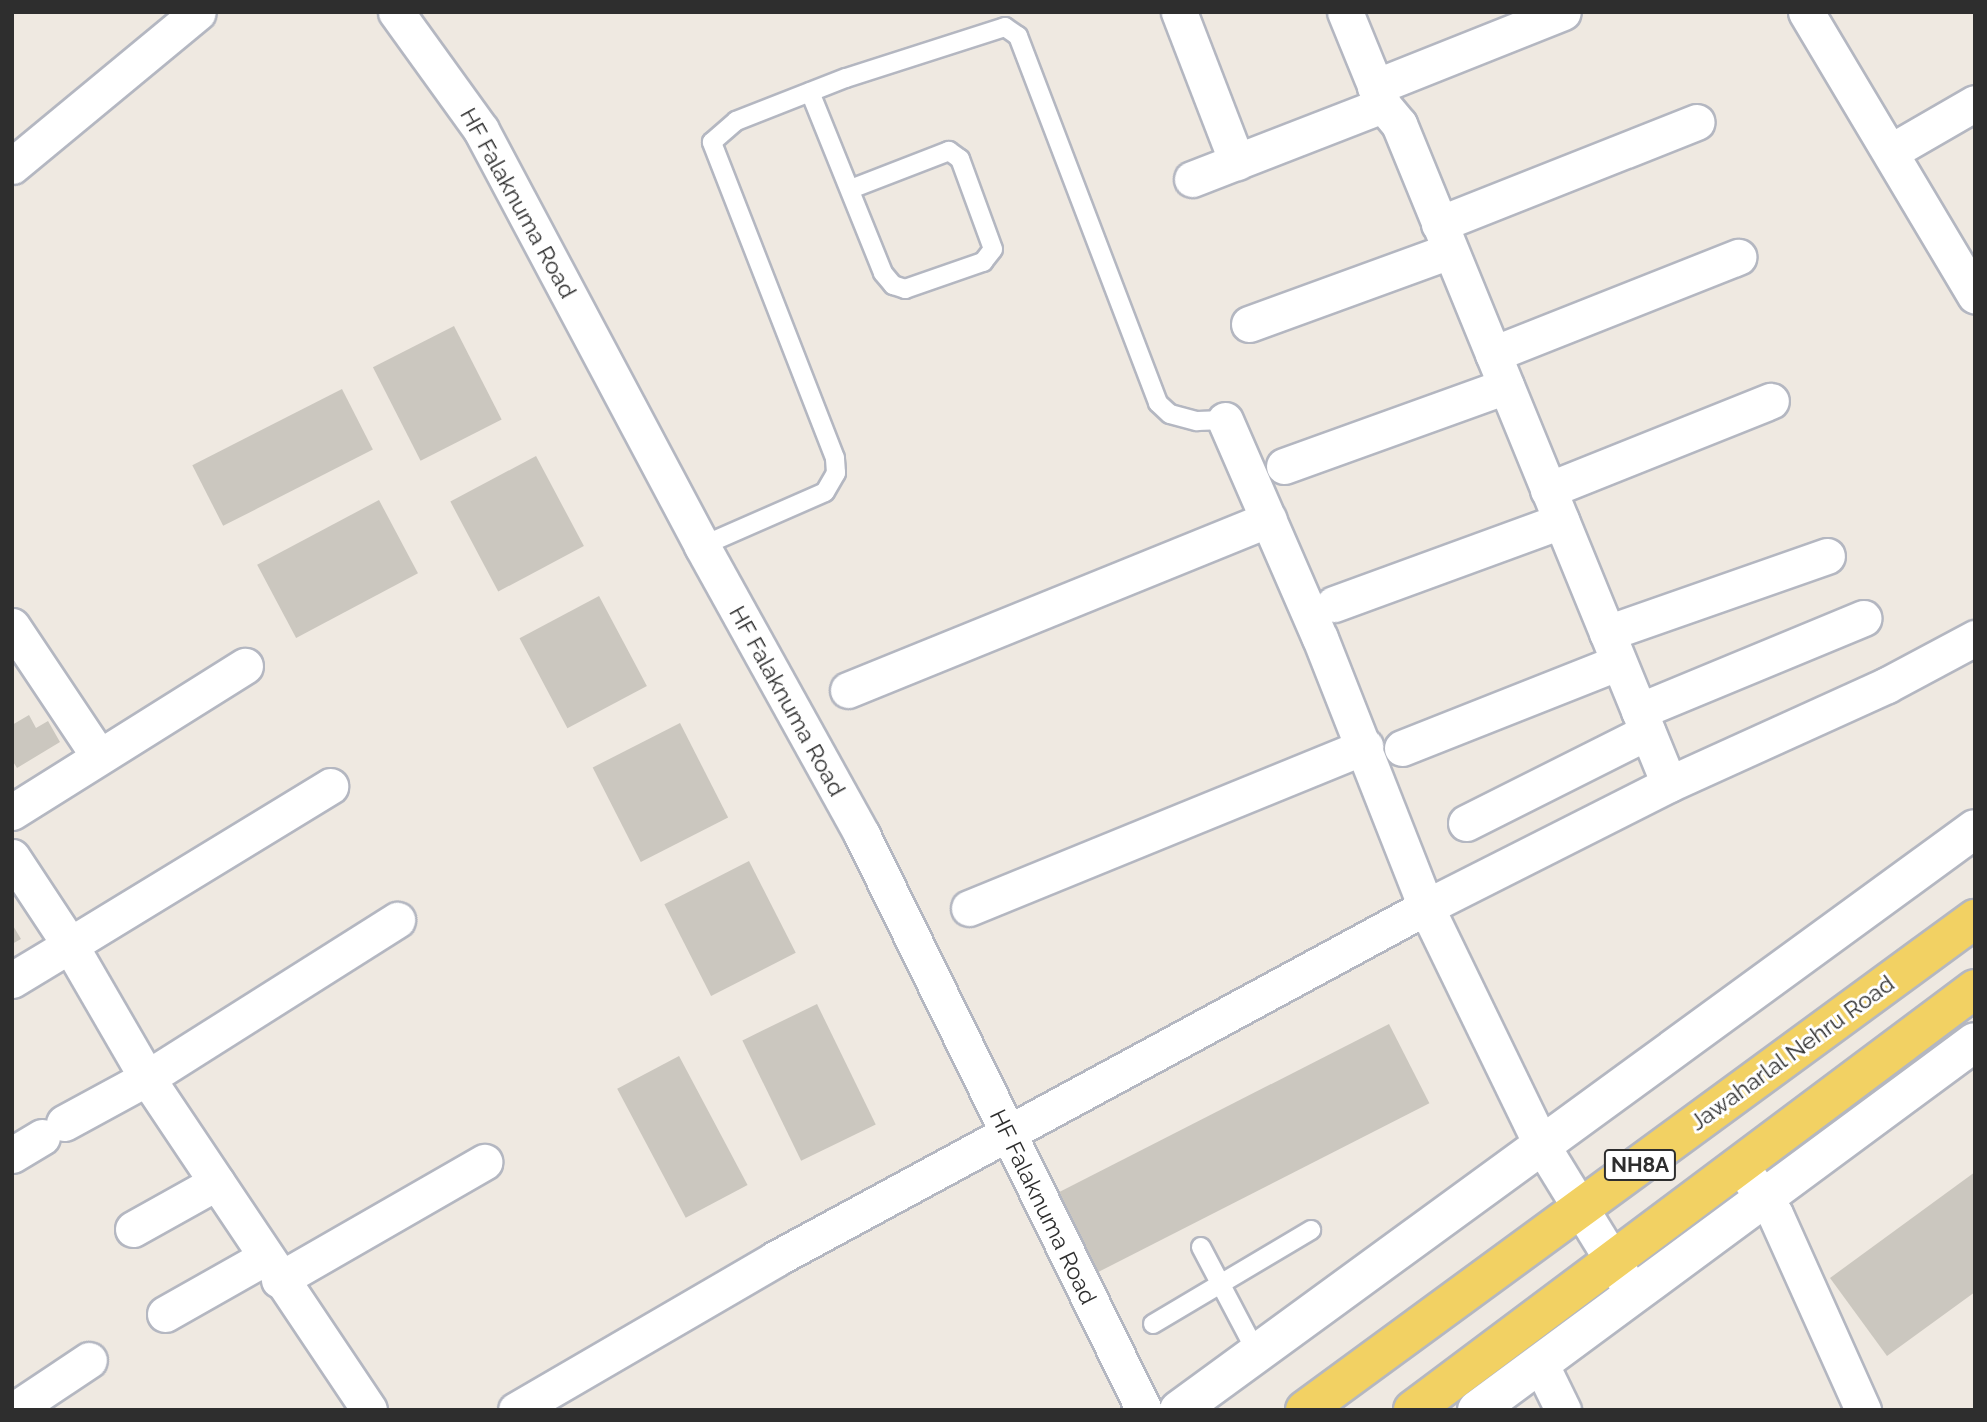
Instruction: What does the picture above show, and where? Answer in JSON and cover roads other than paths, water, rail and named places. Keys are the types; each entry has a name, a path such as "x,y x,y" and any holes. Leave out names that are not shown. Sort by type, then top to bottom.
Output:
{"main road":[{"name":"Jawaharlal Nehru Road","path":"1304,1410 1975,919"},
{"name":"NH8A","path":"1413,1410 1975,989"}],"street":[{"path":"12,166 198,12"},
{"name":"HF Falaknuma Road","path":"396,12 481,130 702,547 862,835 1007,1137 1143,1410"},
{"path":"1179,12 1237,162"},
{"path":"1345,12 1379,96 1399,124 1669,784"},
{"path":"1192,179 1237,162 1379,96 1504,23 1563,12"},
{"path":"1806,12 1892,151 1975,296"},
{"path":"1892,151 1975,103"},
{"path":"1249,324 1445,238 1696,121"},
{"path":"1493,354 1738,257"},
{"path":"1284,466 1506,386"},
{"path":"1334,604 1554,505 1771,401"},
{"path":"1225,420 1365,746 1426,907 1541,1144 1633,1293"},
{"path":"848,690 1269,519"},
{"path":"1402,748 1613,647 1827,556"},
{"path":"1466,823 1643,721 1863,618"},
{"path":"12,626 98,755"},
{"path":"516,1410 775,1259 1007,1137 1426,907 1669,784 1887,685 1975,638"},
{"path":"12,811 98,755 245,666"},
{"path":"968,908 1365,746"},
{"path":"12,980 330,786"},
{"path":"1179,1410 1975,829"},
{"path":"12,857 70,946 147,1078 272,1269 369,1410"},
{"path":"12,1154 147,1078 397,920"},
{"path":"1477,1410 1975,1042"},
{"path":"165,1314 272,1269 484,1162"},
{"path":"1740,1166 1775,1214 1863,1410"},
{"path":"132,1229 217,1182"},
{"path":"14,1410 89,1360"},
{"path":"1541,1365 1563,1410"}],"lane":[{"path":"702,547 825,492 836,474 835,458 712,142 736,121 979,33 1005,27 1018,36 1158,402 1170,414 1197,421 1225,420"},
{"path":"810,92 883,273 892,285 905,289 983,262 993,249 960,159 949,151 851,189"},
{"path":"1153,1324 1311,1230"},
{"path":"1200,1247 1257,1353"}]}
